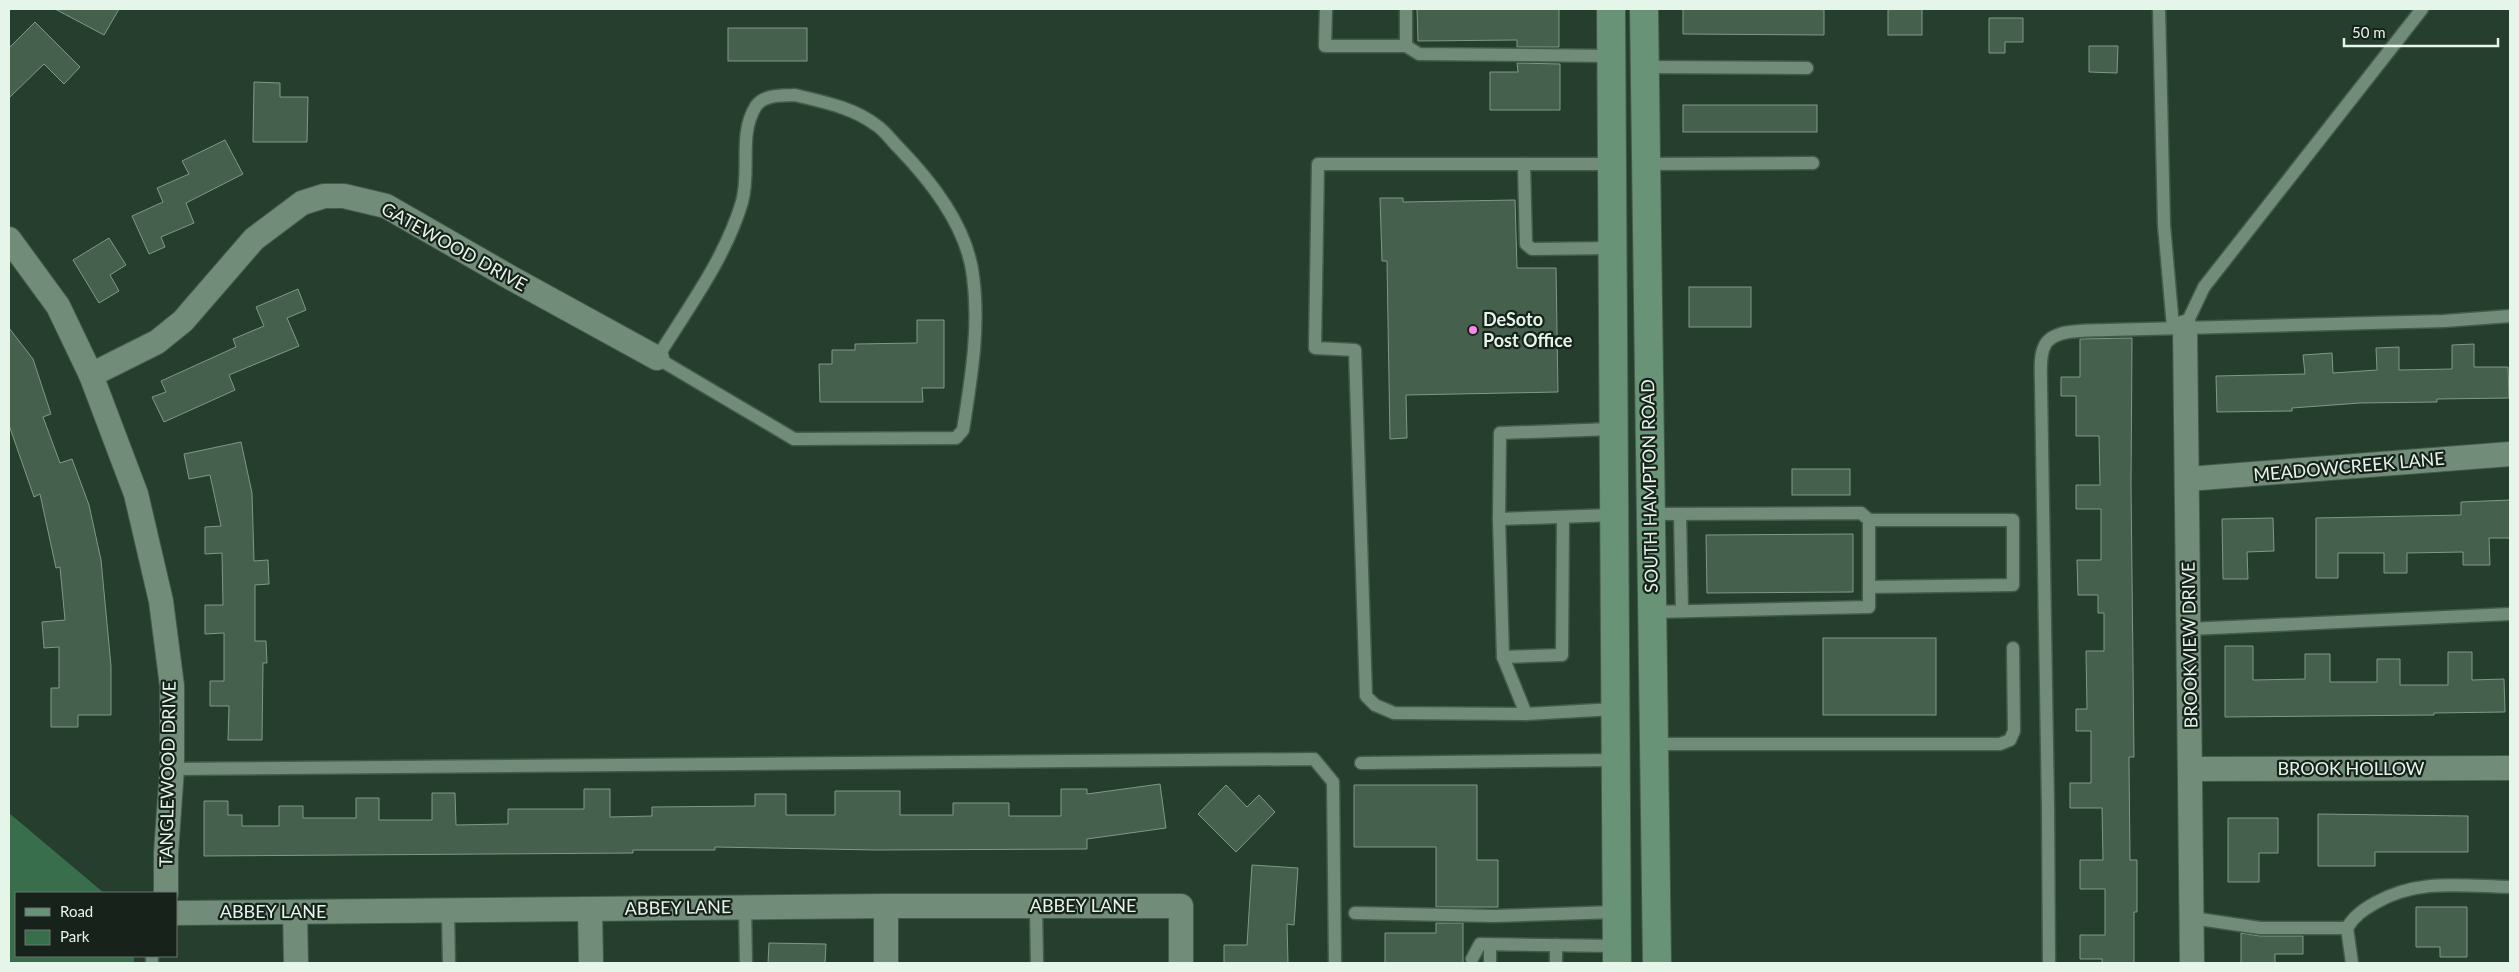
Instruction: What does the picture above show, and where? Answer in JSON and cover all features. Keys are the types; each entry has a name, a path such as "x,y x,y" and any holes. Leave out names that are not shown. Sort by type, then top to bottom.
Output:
{"main road":[{"name":"SOUTH HAMPTON ROAD","path":"1610,9 1617,954"},
{"name":"SOUTH HAMPTON ROAD","path":"1644,9 1657,963"},
{"path":"1611,164 1646,164"},
{"path":"1613,515 1650,514"},
{"path":"1615,709 1653,710"}],"street":[{"name":"GATEWOOD DRIVE","path":"91,375 157,342 183,321 254,239 302,203 324,196 344,196 386,206 513,280 657,358"},
{"name":"TANGLEWOOD DRIVE","path":"9,239 58,306 91,375 136,494 161,602 172,686 172,769 166,853 166,892"},
{"name":"BROOKVIEW DRIVE","path":"2179,328 2188,480 2192,963"},
{"name":"MEADOWCREEK LANE","path":"2188,480 2510,454"},
{"name":"BROOK HOLLOW","path":"2191,769 2510,768"},
{"name":"ABBEY LANE","path":"178,913 886,906 1180,906 1181,963"},
{"path":"886,906 886,963"},
{"path":"590,909 591,963"},
{"path":"295,912 296,963"}],"lane":[{"path":"1326,9 1325,46 1406,46 1419,54 1611,56"},
{"path":"1406,9 1406,46"},
{"path":"2159,9 2164,225 2179,328"},
{"path":"2179,328 2204,287 2422,9"},
{"path":"1645,67 1807,68"},
{"path":"795,95 843,107 877,125 921,171 938,194 954,222 968,254 973,273 976,303 974,365 963,430 956,438 794,439 657,358 720,256 742,201 746,128 757,105 768,97 795,95"},
{"path":"1646,164 1813,162"},
{"path":"1611,164 1318,164 1315,348 1355,350 1366,696 1375,705 1394,713 1526,714 1615,709"},
{"path":"1524,164 1526,244 1532,249 1611,248"},
{"path":"2048,963 2042,356 2045,345 2059,334 2179,328 2444,321 2510,316"},
{"path":"1526,714 1503,657 1499,519 1500,433 1612,429"},
{"path":"1650,514 1860,513 1870,520 2014,520 2013,585 1869,587"},
{"path":"1680,514 1682,611"},
{"path":"1499,519 1613,515"},
{"path":"1503,657 1562,655 1563,517"},
{"path":"1652,612 1869,607 1870,520"},
{"path":"2189,629 2510,614"},
{"path":"1654,744 2000,744 2010,740 2014,731 2013,648"},
{"path":"172,769 1314,759 1333,782 1334,963"},
{"path":"1361,763 1615,760"},
{"path":"2352,963 2347,928 2353,917 2393,893 2413,887 2510,887"},
{"path":"1036,906 1037,963"},
{"path":"746,908 746,963"},
{"path":"448,910 448,963"},
{"path":"1355,913 1494,916 1616,912"},
{"path":"2192,918 2260,928 2347,928"},
{"path":"1472,959 1480,944 1556,945 1617,954"},
{"path":"1490,945 1490,963"},
{"path":"1556,945 1556,963"}],"green space":[{"path":"9,813 103,892 15,892 15,957 134,957 134,963 9,963"}],"building":[{"path":"55,9 119,9 104,35"},
{"path":"1417,9 1559,9 1559,47 1517,47 1517,40 1418,41"},
{"path":"1683,9 1824,9 1824,35 1683,34"},
{"path":"1888,9 1922,9 1922,35 1888,35"},
{"path":"1989,18 2023,18 2023,42 2005,42 2005,53 1989,53"},
{"path":"35,22 80,67 64,84 44,64 9,98 9,48"},
{"path":"728,28 807,28 807,61 728,61"},
{"path":"2089,46 2118,46 2117,73 2089,72"},
{"path":"1517,63 1560,64 1560,110 1490,110 1490,72 1518,72"},
{"path":"254,82 280,83 280,97 308,97 307,142 253,142"},
{"path":"1683,105 1817,105 1817,132 1683,132"},
{"path":"225,140 243,174 186,203 194,223 161,237 165,247 149,254 132,216 163,202 157,188 189,174 182,161"},
{"name":"DeSoto Post Office","path":"1380,198 1403,198 1403,202 1515,200 1517,268 1556,268 1558,392 1406,395 1407,438 1390,439 1387,261 1382,261"},
{"path":"109,238 126,265 110,275 119,291 99,303 73,260"},
{"path":"1689,287 1751,287 1751,327 1689,327"},
{"path":"298,289 306,310 287,318 299,346 229,375 235,390 164,422 152,397 166,392 161,381 236,347 233,339 264,326 256,307"},
{"path":"917,320 944,320 944,388 922,388 923,402 820,402 819,364 832,364 832,350 855,350 855,344 917,343"},
{"path":"9,328 33,359 51,414 43,417 60,463 72,459 89,505 101,560 111,666 111,715 78,715 78,727 51,727 51,688 59,688 59,647 44,648 42,622 65,620 60,567 56,568 40,494 34,497 9,425"},
{"path":"2132,338 2131,485 2134,757 2129,757 2130,860 2137,860 2137,912 2134,912 2134,963 2102,963 2102,959 2080,959 2080,935 2105,935 2105,889 2080,889 2080,860 2103,860 2102,808 2070,808 2070,783 2091,783 2091,731 2076,731 2076,709 2087,709 2086,651 2104,651 2104,613 2098,613 2098,595 2078,595 2077,560 2101,560 2101,509 2076,509 2076,485 2100,485 2099,436 2076,436 2076,396 2061,396 2061,377 2080,377 2080,339"},
{"path":"2474,344 2474,367 2508,367 2509,398 2437,399 2437,402 2360,403 2292,408 2292,411 2217,412 2216,376 2305,374 2303,355 2332,353 2333,373 2377,370 2376,348 2399,347 2399,370 2452,369 2452,345"},
{"path":"241,442 252,493 254,561 268,560 269,584 255,585 255,641 266,641 267,663 263,663 262,740 228,740 229,706 210,706 210,681 224,681 224,633 205,634 205,605 223,605 222,553 205,554 205,527 221,526 210,475 189,479 184,454"},
{"path":"1792,469 1850,469 1850,495 1792,495"},
{"path":"2510,500 2510,538 2489,538 2490,565 2463,565 2463,552 2407,553 2407,573 2384,573 2384,553 2338,553 2338,578 2316,578 2316,518 2461,515 2461,502"},
{"path":"2273,518 2274,551 2247,552 2248,579 2223,579 2222,519"},
{"path":"1853,534 1853,592 1707,593 1706,535"},
{"path":"1823,638 1936,638 1936,715 1823,715"},
{"path":"2225,646 2253,646 2253,680 2305,679 2305,654 2330,654 2330,682 2377,682 2377,659 2400,659 2400,685 2448,685 2448,652 2472,652 2472,680 2504,679 2505,712 2434,713 2434,715 2225,717"},
{"path":"1160,784 1166,828 1087,839 1087,849 876,850 715,847 715,850 633,850 633,853 204,856 204,801 228,801 228,815 242,815 242,826 279,826 279,806 303,806 303,818 356,818 356,798 379,798 379,820 432,820 432,793 455,793 456,825 508,824 508,809 584,809 584,789 610,789 610,817 652,816 652,807 755,806 755,794 786,794 786,815 835,815 835,791 900,791 900,815 953,815 953,803 1009,803 1009,816 1061,816 1061,789 1087,789 1087,794"},
{"path":"1226,785 1247,807 1259,795 1275,812 1236,852 1198,814"},
{"path":"1354,785 1477,785 1477,860 1498,860 1498,907 1436,907 1436,847 1354,847"},
{"path":"2318,814 2468,816 2468,852 2375,852 2375,866 2318,866"},
{"path":"2228,818 2278,818 2278,853 2259,853 2259,882 2228,882"},
{"path":"1252,865 1298,868 1294,925 1287,924 1288,963 1224,963 1224,945 1247,945"},
{"path":"2416,907 2467,907 2467,957 2440,957 2440,947 2416,947"},
{"path":"1436,923 1463,923 1463,963 1385,963 1385,933 1436,933"},
{"path":"2241,933 2260,936 2303,936 2303,954 2275,954 2275,963 2241,963"},
{"path":"769,943 826,944 825,963 768,963"}],"place":[{"name":"DeSoto Post Office","path":"1473,330"}]}
